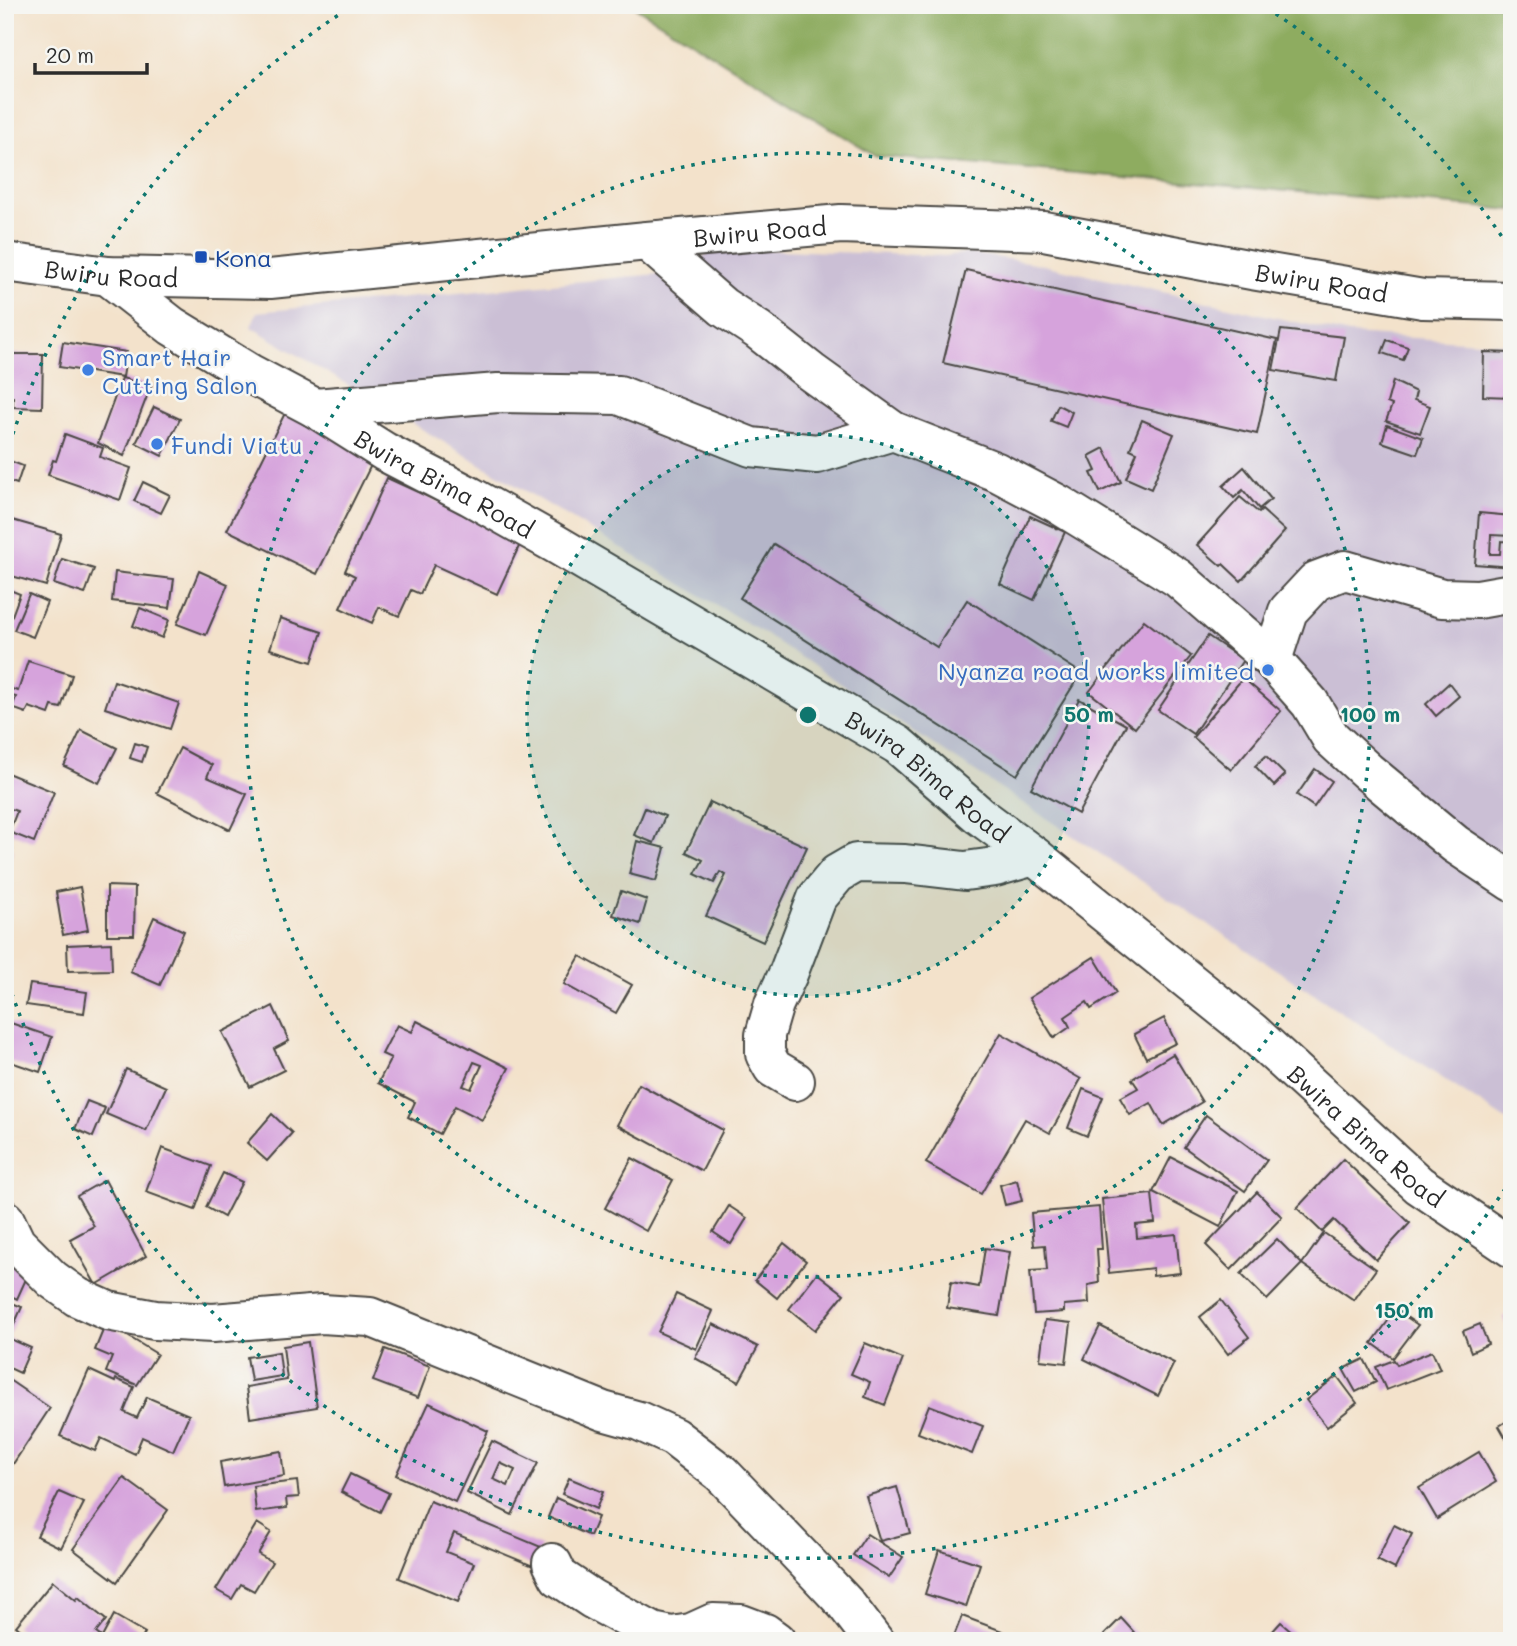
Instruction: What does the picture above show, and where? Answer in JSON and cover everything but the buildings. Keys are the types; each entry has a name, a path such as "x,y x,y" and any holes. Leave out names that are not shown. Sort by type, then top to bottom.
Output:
{"street":[{"name":"Bwiru Road","path":"5,262 108,276 270,279 841,224 1044,231 1423,299 1512,301"},
{"path":"647,241 723,307 893,431 997,472 1058,504 1178,578 1272,660 1310,703 1331,738 1367,771 1455,844 1512,882"},
{"name":"Bwira Bima Road","path":"108,276 172,326 249,373 315,408 385,452 554,543 898,745 981,817 1034,856 1251,1031 1419,1185 1512,1248"},
{"path":"315,408 498,393 619,395 751,447 817,454 893,431"},
{"path":"1272,660 1288,611 1316,582 1345,569 1442,598 1478,599 1512,593"},
{"path":"795,1081 773,1068 765,1054 765,1035 817,898 837,874 856,863 905,864 965,871 995,867 1034,856"},
{"path":"5,1220 16,1243 52,1279 77,1297 108,1311 155,1320 213,1323 322,1314 370,1317 674,1437 721,1473 739,1491 845,1603 874,1641"},
{"path":"552,1563 559,1577 592,1599 653,1632 672,1636 691,1633 713,1623 741,1624 765,1633 776,1641"}],"shaded area":[{"path":"720,248 944,256 968,253 1034,263 1349,334 1512,344 1512,1124 760,631 251,327 257,312 668,273"}],"green space":[{"path":"632,5 1512,5 1512,210 875,156"}],"place":[{"name":"Kona","path":"201,257"},
{"name":"Smart Hair Cutting Salon","path":"88,370"},
{"name":"Fundi Viatu","path":"157,444"},
{"name":"Nyanza road works limited","path":"1268,670"}]}
